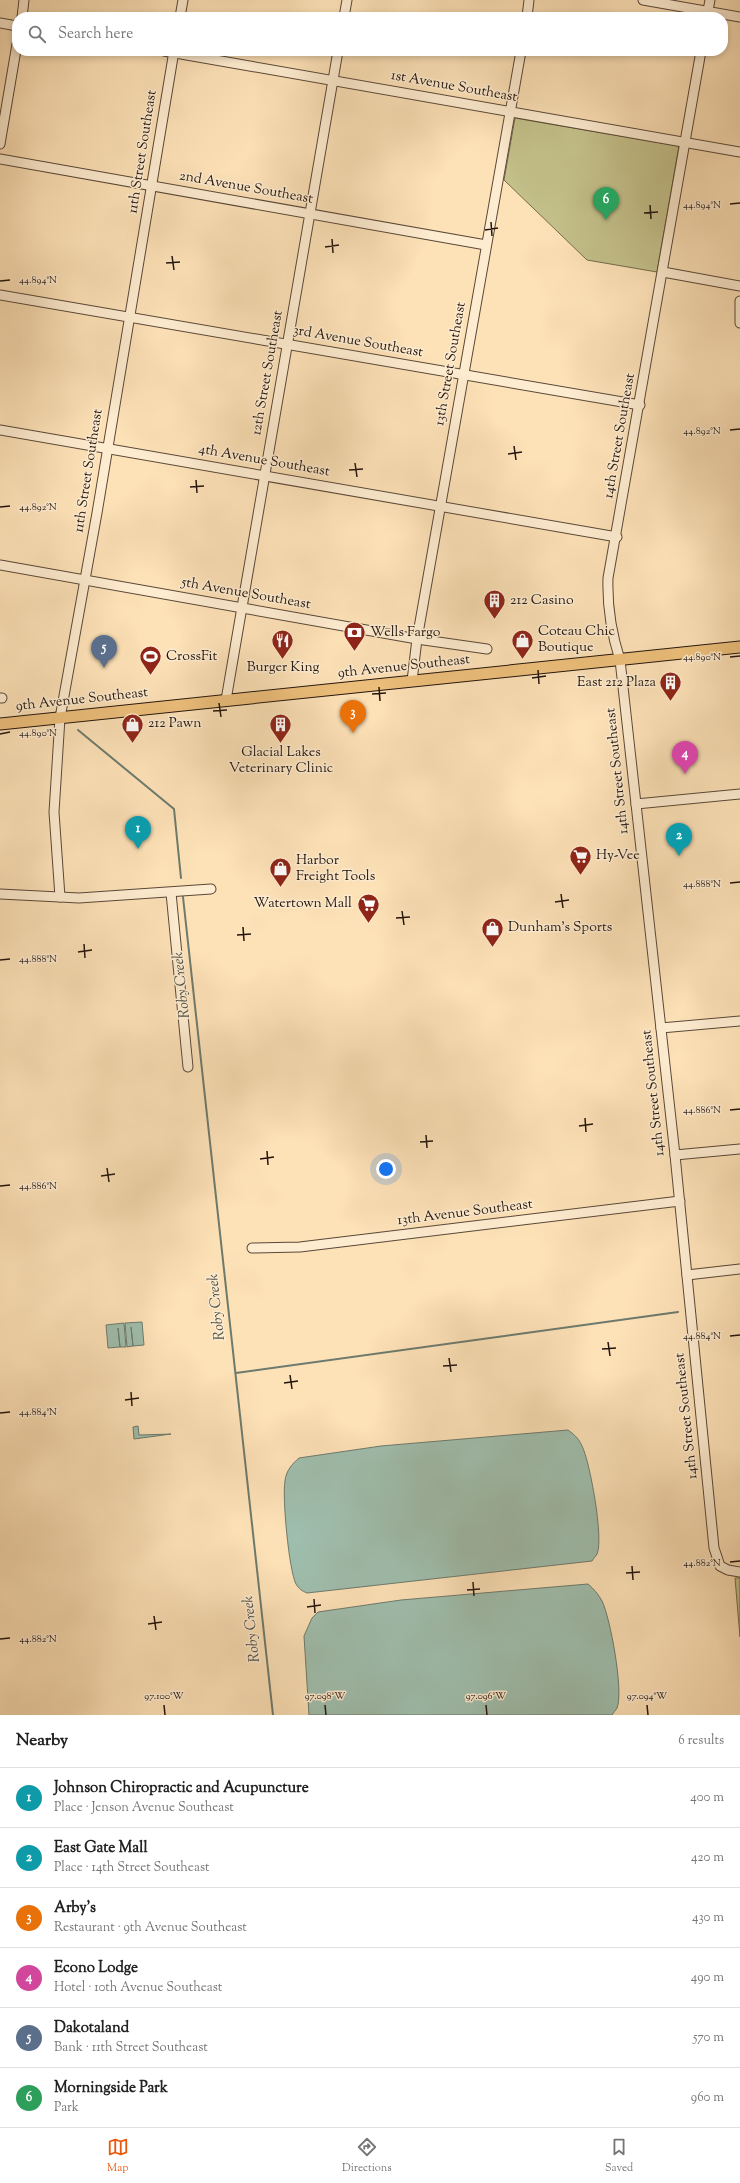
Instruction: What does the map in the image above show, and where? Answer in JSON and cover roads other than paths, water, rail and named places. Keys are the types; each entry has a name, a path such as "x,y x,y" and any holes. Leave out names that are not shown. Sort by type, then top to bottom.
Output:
{"main road":[{"name":"9th Avenue Southeast","path":"0,724 740,647"}],"street":[{"path":"23,12 24,0"},
{"path":"181,12 182,0"},
{"path":"345,12 347,0"},
{"path":"527,12 529,0"},
{"path":"643,0 699,12"},
{"path":"708,12 710,0"},
{"path":"728,16 740,17"},
{"path":"0,23 12,25"},
{"path":"0,144 15,56"},
{"name":"11th Street Southeast","path":"60,898 54,812 60,718 86,579 173,56"},
{"name":"1st Avenue Southeast","path":"196,56 740,152"},
{"name":"12th Street Southeast","path":"226,700 337,56"},
{"name":"13th Street Southeast","path":"412,681 417,639 440,506 520,56"},
{"name":"14th Street Southeast","path":"700,56 617,537 608,578 608,605 612,636 620,660 680,1202 714,1548 720,1566 728,1570 740,1572"},
{"name":"2nd Avenue Southeast","path":"0,159 486,245"},
{"path":"663,272 740,286"},
{"name":"3rd Avenue Southeast","path":"0,295 640,405"},
{"path":"740,301 740,323"},
{"name":"4th Avenue Southeast","path":"0,430 617,537"},
{"name":"5th Avenue Southeast","path":"0,565 86,579 417,639 487,649"},
{"path":"636,804 740,794"},
{"path":"0,894 60,898 171,893 211,889"},
{"path":"171,893 188,1067"},
{"path":"661,1028 740,1021"},
{"path":"675,1155 740,1149"},
{"name":"13th Avenue Southeast","path":"252,1248 300,1247 680,1202"},
{"path":"687,1275 740,1269"}],"waterway":[{"name":"Roby Creek","path":"78,730 174,809 181,878"},
{"name":"Roby Creek","path":"183,897 273,1715"},
{"path":"236,1373 678,1312"}],"place":[{"name":"Morningside Park","path":"606,220"},
{"name":"212 Casino","path":"494,620"},
{"name":"Wells Fargo","path":"355,652"},
{"name":"Burger King","path":"283,660"},
{"name":"Coteau Chic Boutique","path":"523,660"},
{"name":"Dakotaland","path":"104,668"},
{"name":"CrossFit","path":"151,676"},
{"name":"East 212 Plaza","path":"671,702"},
{"name":"Arby's","path":"353,733"},
{"name":"212 Pawn","path":"132,744"},
{"name":"Glacial Lakes Veterinary Clinic","path":"281,744"},
{"name":"Econo Lodge","path":"685,774"},
{"name":"Johnson Chiropractic and Acupuncture","path":"138,849"},
{"name":"East Gate Mall","path":"679,856"},
{"name":"Hy-Vee","path":"581,876"},
{"name":"Harbor Freight Tools","path":"281,888"},
{"name":"Watertown Mall","path":"368,924"},
{"name":"Dunham's Sports","path":"492,948"}]}
